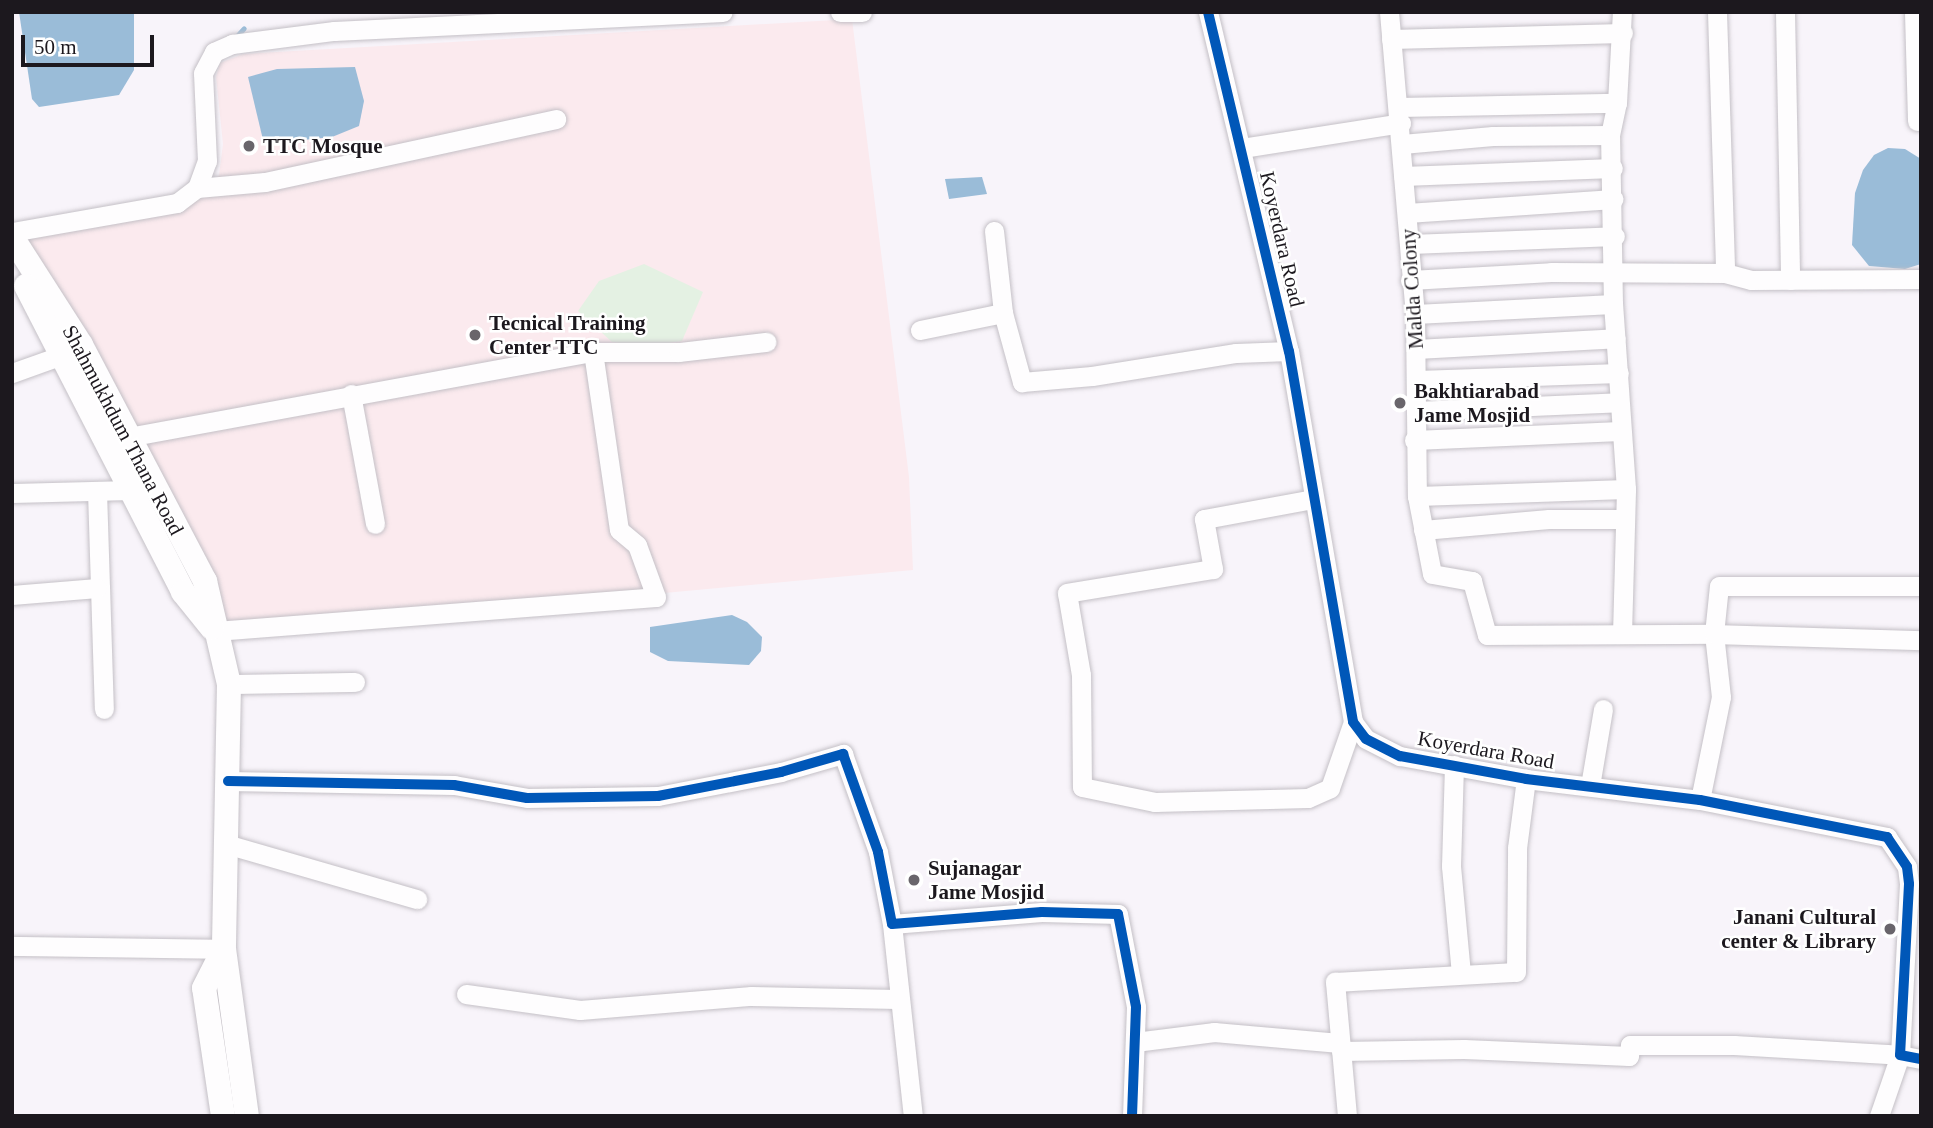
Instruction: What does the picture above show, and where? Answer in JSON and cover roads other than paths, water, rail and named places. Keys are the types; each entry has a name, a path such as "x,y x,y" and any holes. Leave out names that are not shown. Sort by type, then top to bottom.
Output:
{"main road":[{"name":"Shahmukhdum Thana Road","path":"12,234 81,345 205,581 229,684 224,949 247,1116"},
{"name":"Shahmukhdum Thana Road","path":"12,262 65,354 183,592 215,631"},
{"name":"Shahmukhdum Thana Road","path":"223,1116 204,988 224,949"}],"street":[{"path":"197,188 207,161 203,73 214,52 232,44 334,31 723,12"},
{"path":"840,12 862,12"},
{"name":"Koyerdara Road","path":"1208,12 1242,149 1260,245 1289,351 1353,722 1366,739 1400,756 1525,779 1700,800 1887,837 1915,884 1913,971 1899,1055 1879,1116"},
{"name":"Malda Colony","path":"1388,12 1400,115 1410,244 1410,280 1415,314 1418,380 1414,440 1417,496 1432,575 1472,581 1487,635 1622,634"},
{"path":"1622,12 1623,33 1617,103 1610,135 1615,236 1613,304 1626,489 1622,634 1921,640"},
{"path":"1717,12 1726,273"},
{"path":"1785,12 1790,280"},
{"path":"1914,12 1917,121"},
{"path":"1391,39 1623,33"},
{"path":"1242,149 1400,115 1617,103"},
{"path":"12,234 177,203 197,188 265,182 556,119"},
{"path":"1402,144 1493,136 1610,135"},
{"path":"1403,176 1613,168"},
{"path":"1406,213 1614,199"},
{"path":"994,231 1003,313 1022,382 1092,376 1236,353 1289,351"},
{"path":"1410,244 1615,236"},
{"path":"1410,280 1614,272 1726,273 1751,280 1921,279"},
{"path":"1415,314 1613,304"},
{"path":"920,330 1003,313"},
{"path":"1416,349 1616,338"},
{"path":"128,437 351,394 593,352 679,352 766,342"},
{"path":"215,631 656,597 636,545 619,530 593,352"},
{"path":"12,373 65,354"},
{"path":"1418,380 1619,373"},
{"path":"351,394 375,524"},
{"path":"1416,411 1619,402"},
{"path":"1414,440 1620,431"},
{"path":"1417,496 1626,489"},
{"path":"12,493 131,490"},
{"path":"97,491 97,588 104,709"},
{"path":"1313,499 1204,519 1213,569 1067,593 1082,675 1082,787 1155,802 1308,798 1330,788 1353,722"},
{"path":"1423,530 1549,519 1625,519"},
{"path":"1700,800 1721,697 1714,634 1719,586 1921,586"},
{"path":"12,595 97,588"},
{"path":"229,684 355,682"},
{"path":"1590,786 1602,709"},
{"path":"228,781 454,785 527,798 659,796 781,772 843,754 878,852 892,924 897,999 912,1116"},
{"path":"1454,765 1451,866 1461,974"},
{"path":"1347,1116 1335,982 1516,972 1517,848 1525,779"},
{"path":"226,844 417,899"},
{"path":"892,924 1042,912 1118,914 1136,1007 1132,1116"},
{"path":"12,946 224,949"},
{"path":"466,994 580,1010 751,996 897,999"},
{"path":"1135,1042 1214,1032 1340,1047 1629,1056 1630,1045 1734,1045 1899,1055 1921,1059"}],"water":[{"path":"19,12 134,12 134,70 119,95 39,107 32,99"},
{"path":"355,67 364,101 359,126 332,137 264,144 248,77 277,69"},
{"path":"1888,148 1905,149 1921,159 1921,264 1905,269 1869,266 1852,245 1855,193 1863,170 1874,155"},
{"path":"982,177 987,194 949,199 945,179"},
{"path":"732,615 747,622 762,637 761,651 749,665 668,661 650,652 650,627"}],"waterway":[{"path":"235,38 244,28"}],"place":[{"name":"TTC Mosque","path":"249,146"},
{"name":"Tecnical Training Center TTC","path":"475,335"},
{"name":"Bakhtiarabad Jame Mosjid","path":"1400,403"},
{"name":"Sujanagar Jame Mosjid","path":"914,880"},
{"name":"Janani Cultural center & Library","path":"1890,929"}]}
